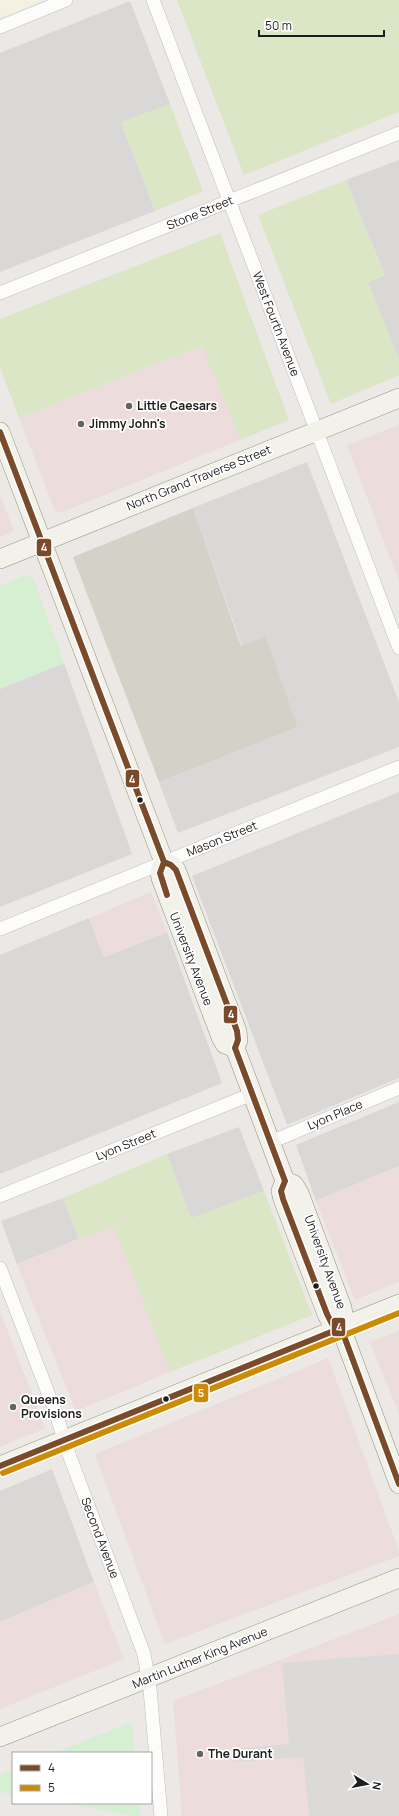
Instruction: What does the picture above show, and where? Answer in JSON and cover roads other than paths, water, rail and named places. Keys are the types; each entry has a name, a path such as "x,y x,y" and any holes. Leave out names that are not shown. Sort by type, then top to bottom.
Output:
{"street":[{"path":"0,26 66,0"},
{"name":"West Fourth Avenue","path":"153,0 399,648"},
{"name":"Stone Street","path":"0,293 399,133"},
{"name":"North Grand Traverse Street","path":"0,559 399,398"},
{"name":"University Avenue","path":"0,432 164,862 160,871 161,878 221,1037 225,1044 235,1048 285,1181 281,1191 286,1206 329,1318 332,1324 341,1328 399,1484"},
{"name":"Mason Street","path":"0,929 399,767"},
{"name":"Lyon Place","path":"270,1142 399,1088"},
{"name":"Lyon Street","path":"0,1196 252,1094"},
{"name":"Second Avenue","path":"0,1268 141,1646 149,1678 161,1816"},
{"path":"0,1466 65,1441 399,1304"},
{"name":"Martin Luther King Avenue","path":"0,1737 399,1578"}],"place":[{"name":"Little Caesars","path":"129,406"},
{"name":"Jimmy John's","path":"81,424"},
{"name":"Queens Provisions","path":"13,1407"},
{"name":"The Durant","path":"200,1754"}]}
